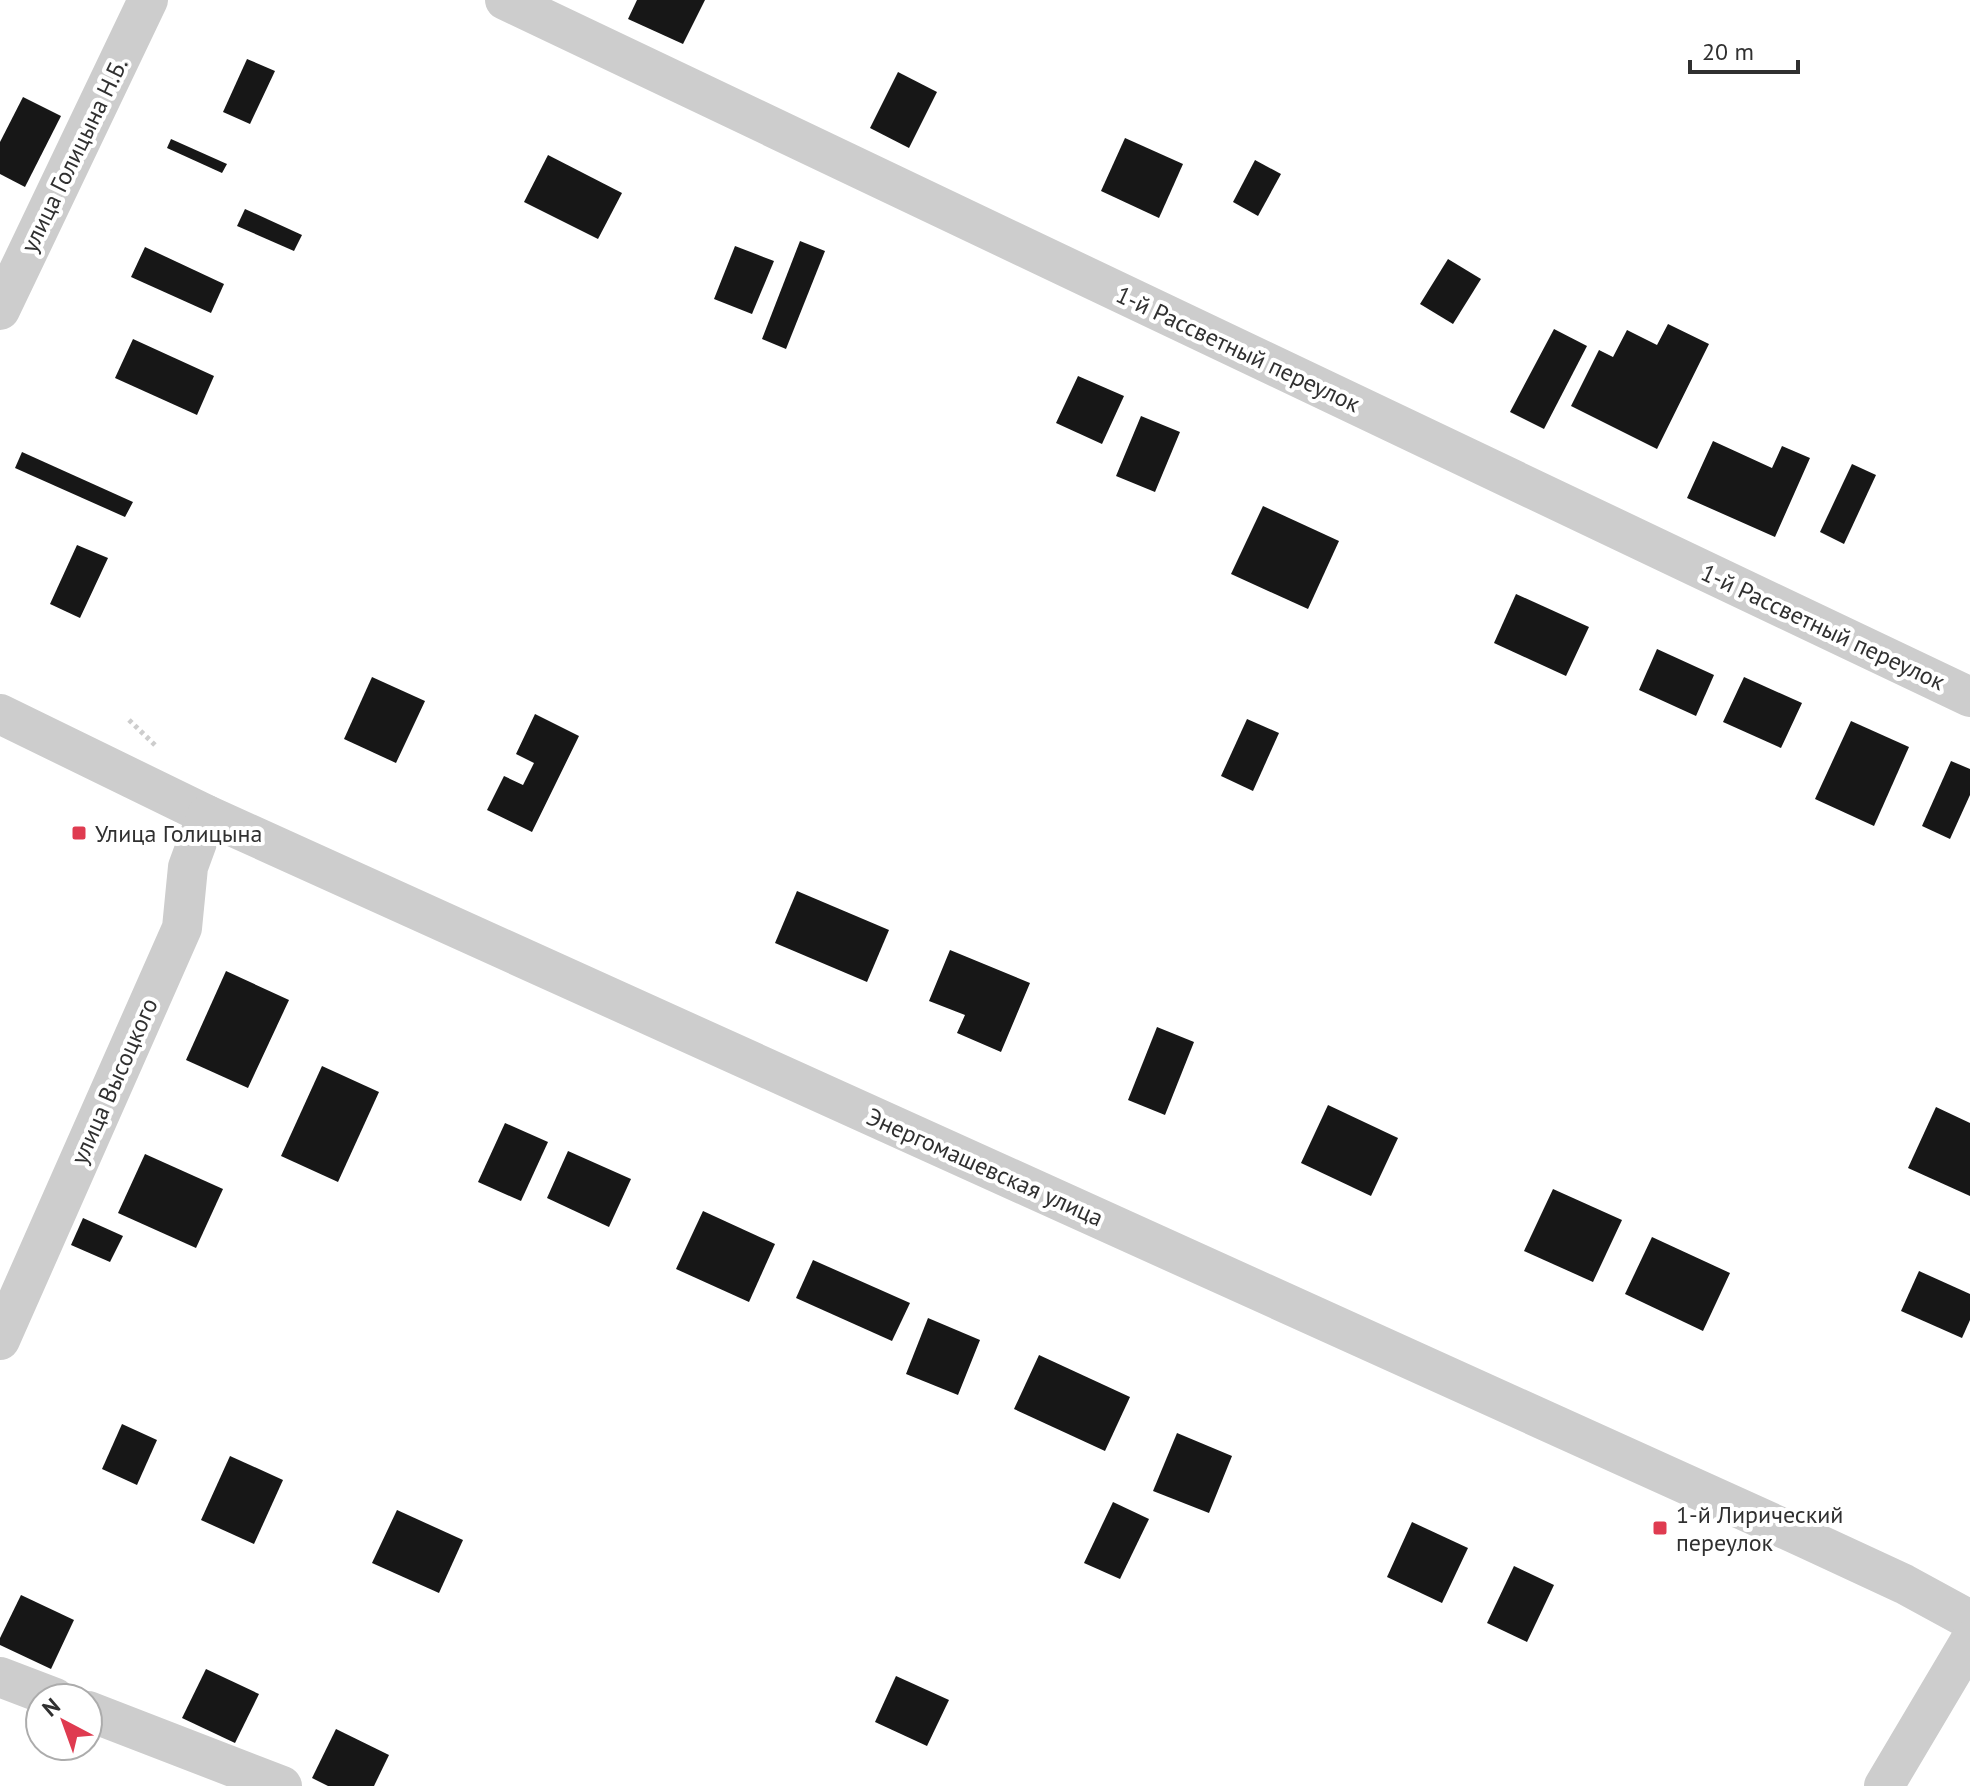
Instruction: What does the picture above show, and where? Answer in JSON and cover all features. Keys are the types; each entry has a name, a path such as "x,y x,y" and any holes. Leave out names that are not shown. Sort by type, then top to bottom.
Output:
{"street":[{"name":"улица Голицына Н.Б.","path":"0,310 148,0"},
{"name":"1-й Рассветный переулок","path":"505,0 1970,697"},
{"name":"Энергомашевская улица","path":"0,714 207,815 1780,1526 1904,1584 1970,1620"},
{"name":"улица Высоцкого","path":"0,1340 182,928 188,867 207,815"},
{"path":"1884,1786 1970,1641"},
{"path":"0,1677 24,1686"},
{"path":"104,1717 282,1786"}],"building":[{"path":"637,0 705,0 683,44 628,19"},
{"path":"247,59 275,71 250,124 223,112"},
{"path":"898,72 937,92 909,148 870,128"},
{"path":"23,97 61,116 25,187 0,174 0,142"},
{"path":"1125,138 1183,164 1159,218 1101,191"},
{"path":"171,139 227,164 222,173 167,148"},
{"path":"548,155 622,193 598,239 524,202"},
{"path":"1255,160 1281,174 1258,216 1233,202"},
{"path":"245,209 302,235 294,251 237,226"},
{"path":"800,241 825,251 786,349 762,339"},
{"path":"735,246 774,261 752,314 714,299"},
{"path":"145,247 224,284 211,313 131,277"},
{"path":"1448,259 1481,279 1453,324 1420,304"},
{"path":"1668,324 1709,344 1657,449 1571,406 1599,350 1613,357 1627,330 1657,345"},
{"path":"1554,329 1587,346 1544,429 1510,412"},
{"path":"133,339 214,376 197,415 115,378"},
{"path":"1078,376 1124,396 1102,444 1056,423"},
{"path":"1141,416 1180,432 1155,492 1116,476"},
{"path":"1713,441 1772,468 1782,446 1810,458 1775,537 1687,498"},
{"path":"22,452 133,502 125,517 15,468"},
{"path":"1852,464 1876,475 1844,544 1820,532"},
{"path":"1263,506 1339,541 1308,609 1231,574"},
{"path":"77,545 108,558 80,618 50,604"},
{"path":"1516,594 1589,627 1566,676 1494,643"},
{"path":"1657,649 1714,675 1696,716 1639,690"},
{"path":"372,677 425,701 396,763 344,739"},
{"path":"1744,677 1802,703 1781,748 1723,722"},
{"path":"535,714 579,736 532,832 487,810 504,776 523,785 534,763 516,754"},
{"path":"1247,719 1279,733 1253,791 1221,776"},
{"path":"1851,721 1909,747 1874,826 1815,799"},
{"path":"1951,761 1970,769 1970,795 1950,839 1922,826"},
{"path":"797,891 889,930 867,982 775,943"},
{"path":"950,950 1030,983 1001,1052 957,1033 965,1015 929,1001"},
{"path":"226,971 289,1000 248,1088 186,1060"},
{"path":"1157,1027 1194,1042 1165,1115 1128,1100"},
{"path":"322,1066 379,1092 338,1182 281,1156"},
{"path":"1328,1105 1398,1138 1371,1196 1301,1163"},
{"path":"1936,1107 1970,1123 1970,1196 1908,1168"},
{"path":"505,1123 548,1142 521,1201 478,1182"},
{"path":"568,1151 631,1179 609,1227 547,1198"},
{"path":"145,1154 223,1189 196,1248 118,1213"},
{"path":"1553,1189 1622,1220 1593,1282 1524,1251"},
{"path":"703,1211 775,1244 749,1302 676,1269"},
{"path":"83,1218 123,1236 110,1262 71,1245"},
{"path":"1652,1237 1730,1273 1703,1331 1625,1294"},
{"path":"813,1260 910,1303 892,1341 796,1298"},
{"path":"1919,1271 1970,1294 1970,1320 1962,1338 1901,1311"},
{"path":"928,1318 980,1340 958,1395 906,1374"},
{"path":"1039,1355 1130,1397 1105,1451 1014,1409"},
{"path":"122,1424 157,1440 137,1485 102,1469"},
{"path":"1177,1433 1232,1456 1209,1513 1153,1491"},
{"path":"230,1456 283,1480 254,1544 201,1520"},
{"path":"1113,1502 1149,1519 1120,1579 1084,1563"},
{"path":"397,1510 463,1540 439,1593 372,1563"},
{"path":"1412,1522 1468,1548 1442,1603 1387,1577"},
{"path":"1514,1566 1554,1585 1527,1642 1487,1623"},
{"path":"21,1595 74,1620 51,1669 0,1645 0,1638"},
{"path":"206,1669 259,1694 235,1743 182,1718"},
{"path":"896,1676 949,1700 927,1746 875,1722"},
{"path":"336,1729 389,1755 374,1786 328,1786 312,1778"}],"place":[{"name":"Улица Голицына","path":"79,833"},
{"name":"1-й Лирический переулок","path":"1660,1528"}]}
